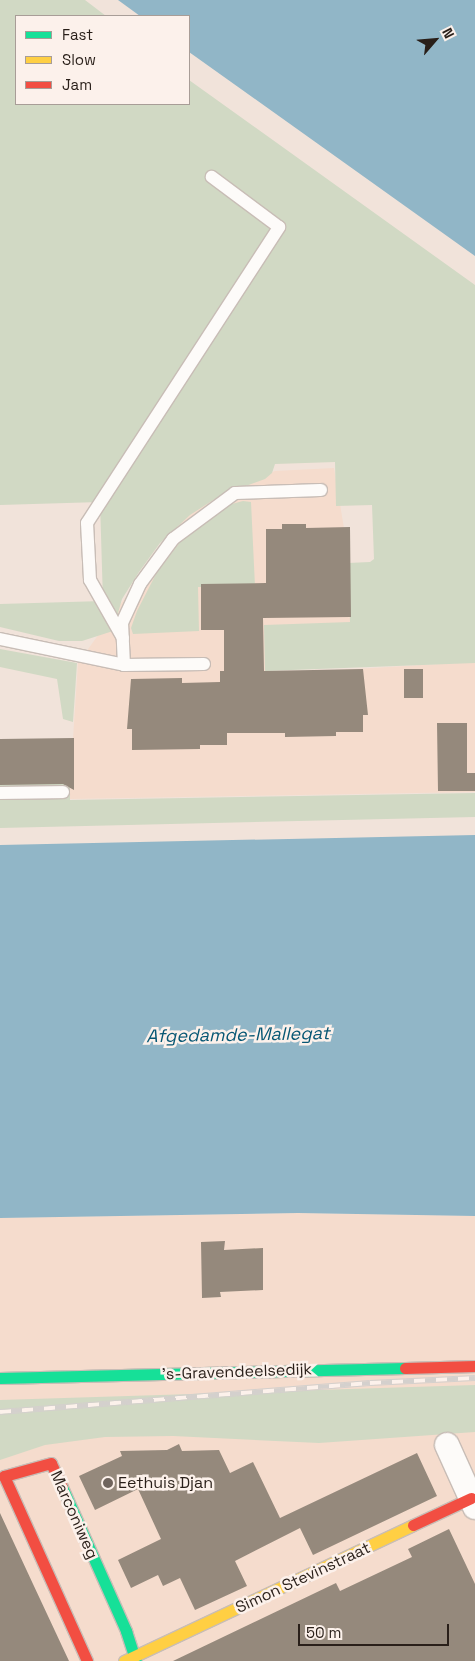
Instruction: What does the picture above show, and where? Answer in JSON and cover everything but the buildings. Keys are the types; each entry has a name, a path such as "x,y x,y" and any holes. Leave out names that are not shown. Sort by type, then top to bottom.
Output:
{"street":[{"name":"'s-Gravendeelsedijk","path":"0,1378 475,1366"},
{"path":"447,1446 473,1502"},
{"name":"Marconiweg","path":"87,1661 4,1476 51,1463 126,1631 132,1660"},
{"name":"Simon Stevinstraat","path":"132,1660 473,1502"}],"lane":[{"path":"123,638 90,580 87,523 280,227 212,177"},
{"path":"124,665 122,623 140,584 173,539 235,494 321,490"},
{"path":"0,639 124,665 204,664"},
{"path":"0,793 63,792"}],"shaded area":[{"path":"334,468 352,576 458,625 270,633 268,674 475,662 475,792 69,799 78,663 190,508 275,471"},
{"path":"298,1213 475,1216 475,1661 0,1661 0,1218"}],"green space":[{"path":"0,0 85,0 105,15 15,15 15,105 190,105 190,81 475,285 475,663 265,671 264,625 350,622 348,563 370,562 374,559 372,505 336,506 335,462 275,464 272,473 265,479 221,495 190,515 160,543 139,572 122,599 113,631 82,641 59,641 0,627 0,604 103,601 100,502 0,505"},
{"path":"243,501 251,502 255,586 198,587 199,631 133,634 131,628 137,611 156,574 183,538 228,505"},
{"path":"0,649 77,663 73,722 63,719 57,679 0,667"},
{"path":"0,783 70,784 70,800 475,793 475,817 0,828"},
{"path":"475,1385 475,1432 319,1443 173,1436 105,1437 45,1445 0,1460 0,1400"}],"water":[{"path":"118,0 475,0 475,256 190,53 190,15 139,15"},
{"name":"Afgedamde-Mallegat","path":"475,835 475,1216 298,1213 0,1218 0,845"}],"railway":[{"path":"0,1412 370,1383 475,1378"}],"traffic: fast":[{"path":"0,1378 405,1368"},
{"path":"62,1487 126,1631 136,1661"}],"traffic: slow":[{"path":"124,1661 413,1525"}],"traffic: jam":[{"path":"405,1368 475,1366"},
{"path":"62,1487 51,1463 4,1476 87,1661"},
{"path":"413,1525 471,1498"}],"place":[{"name":"Eethuis Djan","path":"108,1483"}]}
